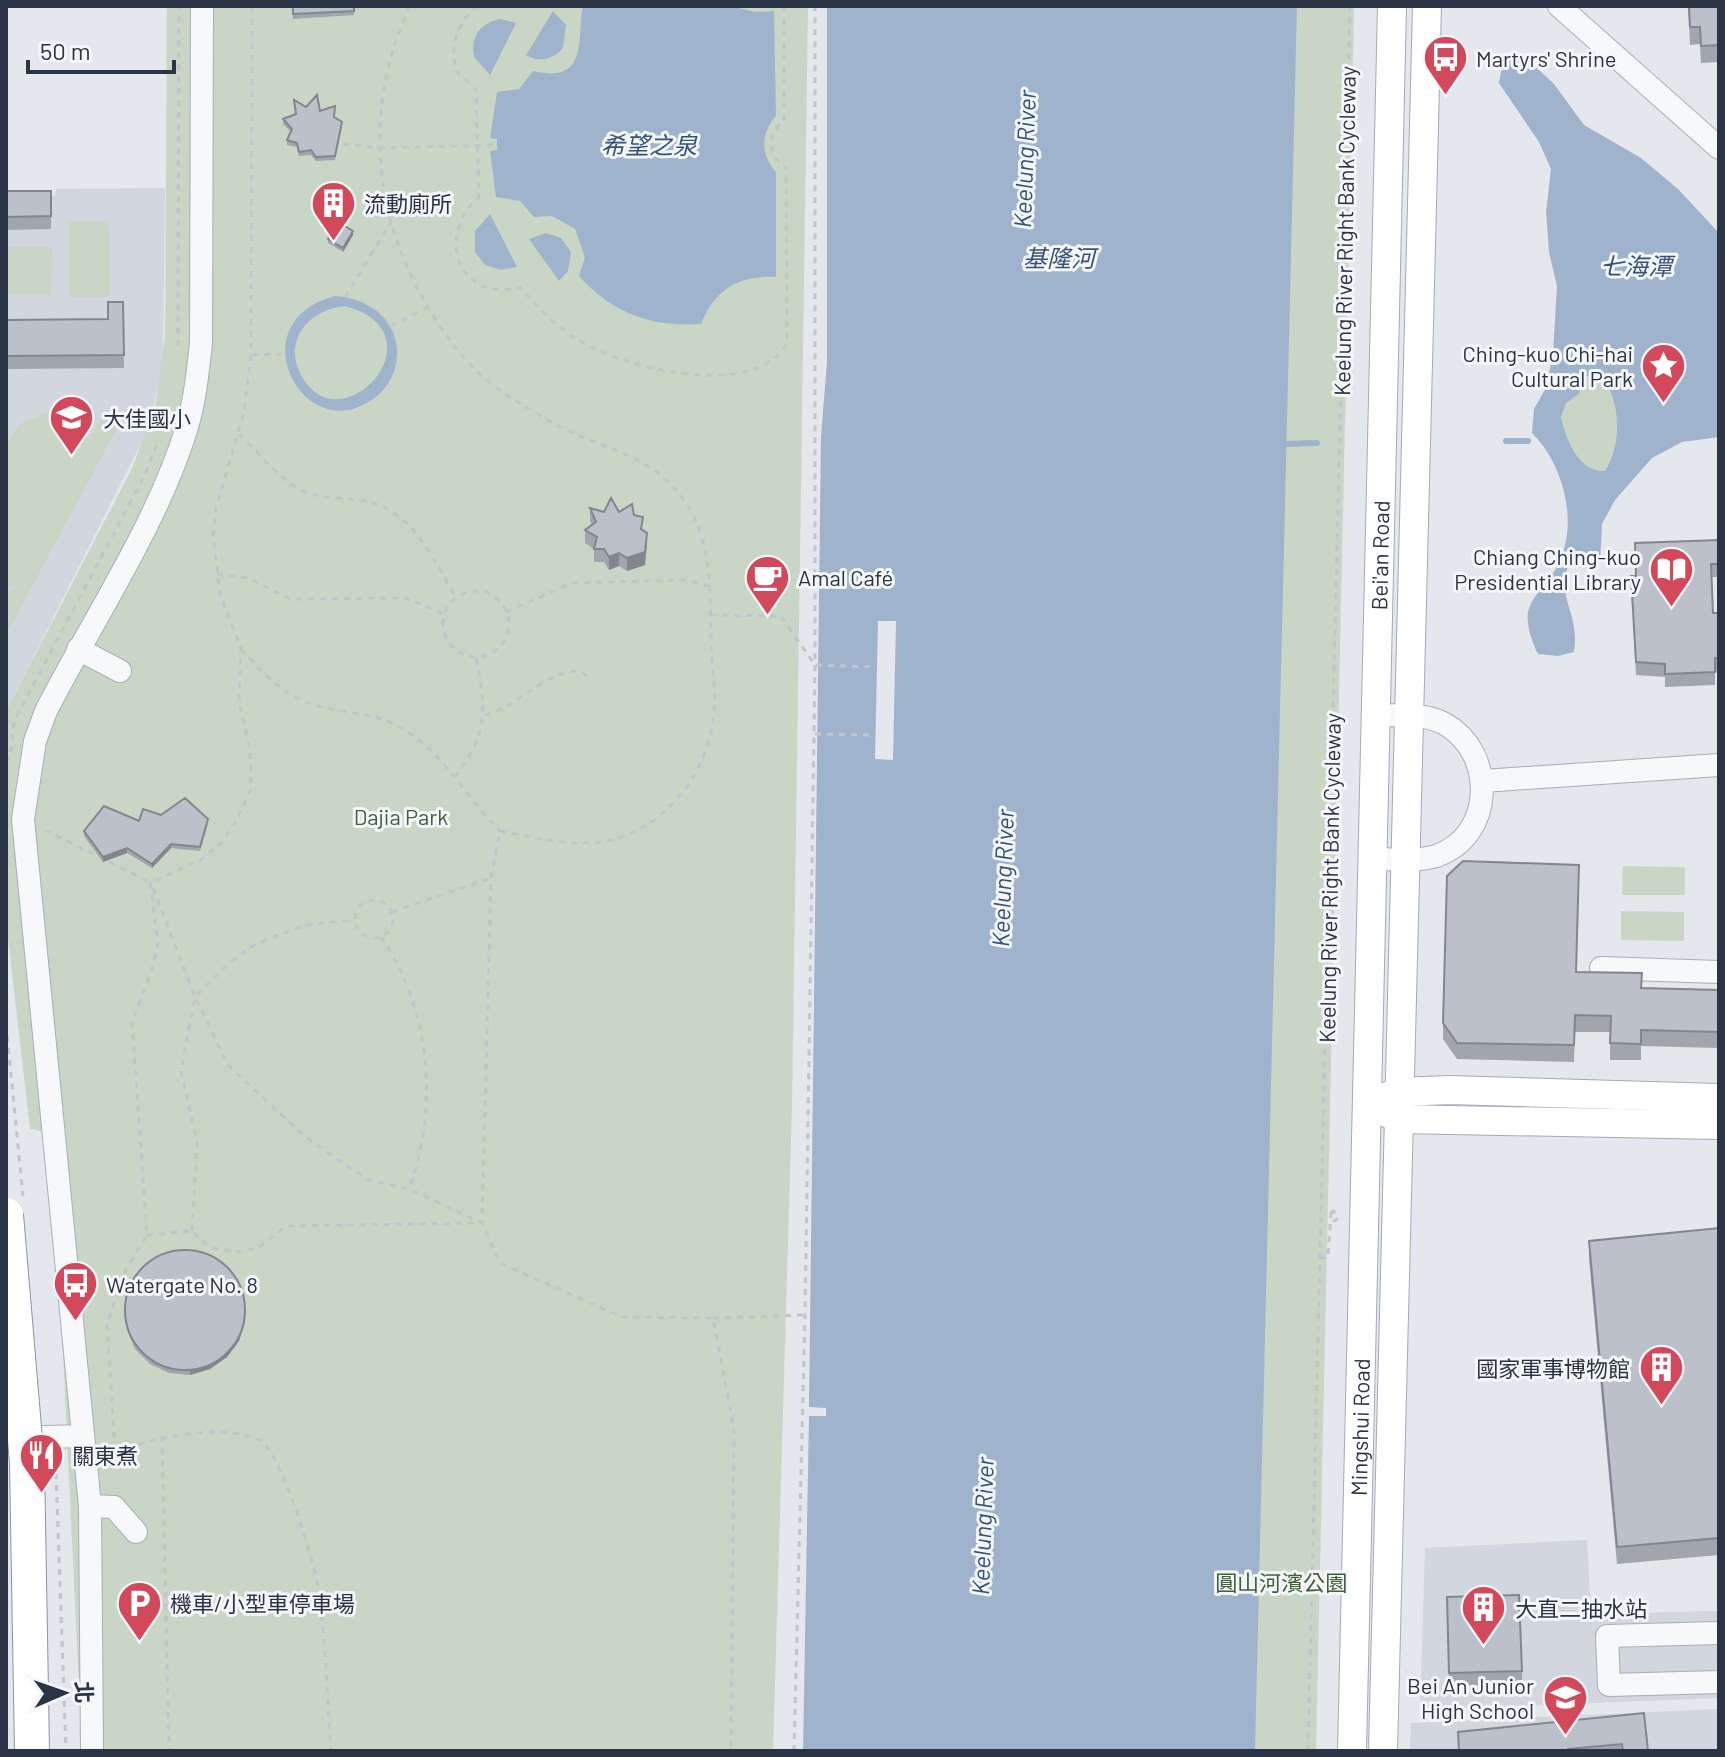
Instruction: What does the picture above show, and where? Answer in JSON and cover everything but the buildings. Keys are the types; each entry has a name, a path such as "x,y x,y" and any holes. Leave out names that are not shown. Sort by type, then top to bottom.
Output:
{"highway":[{"path":"6,1215 27,1463 32,1751"}],"main road":[{"name":"Bei'an Road","path":"1366,1103 1375,859 1392,6"},
{"name":"Bei'an Road","path":"1399,1105 1427,6"},
{"path":"1399,1105 1719,1098"},
{"path":"1366,1103 1719,1125"},
{"name":"Mingshui Road","path":"1352,1751 1366,1103"},
{"name":"Mingshui Road","path":"1383,1751 1399,1105"}],"lane":[{"path":"92,1751 90,1506 14,815 46,711 163,489 187,428 195,395 201,343 202,6"},
{"path":"1559,6 1719,148"},
{"path":"78,649 120,671"},
{"path":"1375,859 1438,855 1458,843 1473,826 1482,804 1483,781 1477,757 1463,737 1443,723 1410,716 1378,715"},
{"path":"1483,781 1719,765"},
{"path":"1601,968 1719,972"},
{"path":"6,1438 84,1444"},
{"path":"90,1506 114,1507 136,1532"},
{"path":"1719,1633 1607,1636 1609,1685 1719,1682"}],"path":[{"path":"178,348 179,6"},
{"path":"150,883 200,860 221,843 246,802 253,776 239,702 241,649 216,574 216,508 239,434 251,355 252,6"},
{"path":"241,649 284,692 328,709 376,717 401,727 427,746 455,777 473,804 500,831 548,841 593,843 630,832 662,814 690,784 706,754 714,719 709,586 700,533 692,514 669,482 626,452 553,423 486,379 453,345 409,275 391,222 378,148 384,82 410,6"},
{"path":"477,6 460,25 453,59 464,82 476,90 479,197 466,208 455,234 460,264 476,282 498,290 520,287 542,313 563,330 618,358 698,375 731,374 765,365 783,351 789,334 786,167 775,158 771,147 773,132 784,121 784,6"},
{"path":"794,1751 805,1315 815,665 815,6"},
{"name":"Keelung River Right Bank Cycleway","path":"1308,1751 1350,6"},
{"path":"343,144 378,148 497,145"},
{"path":"345,297 391,222"},
{"path":"391,326 428,307"},
{"path":"251,355 284,354"},
{"path":"6,763 11,753 14,721 145,475 164,427"},
{"path":"239,434 298,488 327,498 367,501 397,515 428,549 456,598"},
{"path":"216,574 248,578 290,599 405,598 444,614"},
{"path":"506,612 520,609 572,583 686,580 709,586"},
{"path":"475,591 485,593 494,597 506,612 508,623 503,643 495,651 476,657 456,651 449,644 444,634 444,614 456,598 475,591"},
{"path":"710,615 781,616 815,665"},
{"path":"455,777 481,738 484,716 476,657"},
{"path":"815,665 876,667"},
{"path":"484,716 508,710 530,690 559,674 580,671 587,676"},
{"path":"813,734 875,735"},
{"path":"14,815 150,883 195,997 228,1065 304,1136 368,1180 409,1189 482,1223"},
{"path":"500,831 491,878 482,1223 500,1263 622,1317 805,1315"},
{"path":"392,912 491,878"},
{"path":"115,1452 107,1324 126,1269 147,1235 132,1022 152,970 158,942 150,883"},
{"path":"370,900 381,900 392,912 390,929 381,937 364,935 354,920 360,905 370,900"},
{"path":"192,1231 197,1141 181,1071 195,997 226,966 254,945 305,925 354,920"},
{"path":"381,937 406,981 424,1047 425,1126 409,1189"},
{"path":"1320,1258 1328,1258 1329,1211 1334,1211 1334,1221 1340,1221 1339,1209"},
{"path":"147,1235 192,1231 209,1247 236,1252 258,1248 286,1226 482,1223"},
{"path":"713,1318 734,1429 731,1751"},
{"path":"84,1444 115,1452 162,1436 236,1433 263,1441 279,1465 318,1583 331,1751"},
{"path":"162,1436 169,1751"}],"shaded area":[{"name":"大佳國小","path":"165,188 163,365 148,430 6,711 6,198 55,196 56,189"},
{"name":"大直二抽水站","path":"1587,1540 1591,1614 1719,1611 1719,1698 1420,1710 1425,1548"},
{"name":"Bei An Junior High School","path":"1719,1709 1719,1751 1410,1751 1411,1723"}],"green space":[{"name":"Dajia Park","path":"167,6 808,6 792,1105 773,1751 82,1751 56,1204 46,1132 30,1129 6,921 6,711 132,468 155,409 165,336"},
{"name":"圓山河濱公園","path":"1280,6 1354,6 1316,1751 1239,1751"},
{"path":"69,221 109,221 110,297 69,297"},
{"path":"6,247 52,247 51,295 6,295"},
{"path":"1592,374 1602,376 1616,410 1617,435 1605,471 1587,466 1575,453 1561,416 1566,403 1579,394 1583,379"},
{"path":"49,412 75,421 89,439 105,413 121,421 6,635 6,600 13,586 6,587 6,445 21,423"},
{"path":"1623,866 1685,867 1685,895 1622,895"},
{"path":"1621,911 1684,912 1684,941 1621,940"}],"water":[{"name":"希望之泉","path":"583,6 731,6 755,12 774,11 776,116 767,130 764,144 767,159 776,172 776,277 751,279 730,287 713,302 701,324 666,323 620,309 579,276 585,257 575,229 552,216 534,217 520,201 496,197 490,151 497,150 497,139 490,138 497,92 519,89 533,71 564,71 572,64 577,55"},
{"name":"基隆河","path":"827,6 1297,6 1255,1751 803,1751 809,1416 826,1416 826,1408 809,1407 821,436 827,362"},
{"path":"553,11 566,25 563,48 546,59 526,55"},
{"path":"501,19 516,23 490,75 474,57 474,43 483,27"},
{"name":"七海潭","path":"1526,58 1554,84 1584,125 1641,158 1678,189 1719,233 1719,437 1682,442 1652,458 1615,500 1602,524 1600,562 1591,569 1568,566 1565,589 1574,627 1574,652 1558,656 1538,654 1528,617 1533,600 1558,565 1567,531 1565,495 1560,478 1553,461 1532,433 1534,409 1546,388 1553,354 1557,286 1549,252 1546,212 1551,169 1539,142 1499,83 1503,61","holes":["1592,374 1602,376 1613,398 1617,423 1617,436 1605,471 1587,466 1575,453 1561,417 1566,403 1579,394 1583,379"]},
{"path":"490,214 517,267 501,270 485,265 475,252 475,231"},
{"path":"546,233 561,238 571,252 568,271 559,281 529,239"},
{"path":"335,296 349,298 374,309 391,328 396,340 395,368 382,391 370,401 345,410 322,407 303,394 290,375 285,352 290,329 306,310","holes":["345,306 374,320 386,339 385,360 375,379 358,393 338,399 317,394 300,373 296,360 295,348 303,328 321,313"]}],"pier":[{"path":"878,621 896,621 893,760 875,759"}],"waterway":[{"path":"1506,441 1528,441"},
{"path":"1286,444 1317,443"}],"place":[{"name":"Martyrs' Shrine","path":"1445,97"},
{"name":"流動廁所","path":"333,242"},
{"name":"Ching-kuo Chi-hai Cultural Park","path":"1664,405"},
{"name":"大佳國小","path":"72,457"},
{"name":"Chiang Ching-kuo Presidential Library","path":"1672,608"},
{"name":"Amal Café","path":"767,616"},
{"name":"Watergate No. 8","path":"75,1323"},
{"name":"國家軍事博物館","path":"1661,1407"},
{"name":"關東煮","path":"41,1494"},
{"name":"機車/小型車停車場","path":"139,1642"},
{"name":"大直二抽水站","path":"1484,1647"},
{"name":"Bei An Junior High School","path":"1565,1737"}],"water label":[{"name":"Keelung River","path":"1024,159"},
{"name":"Keelung River","path":"1002,878"},
{"name":"Keelung River","path":"982,1526"}]}
